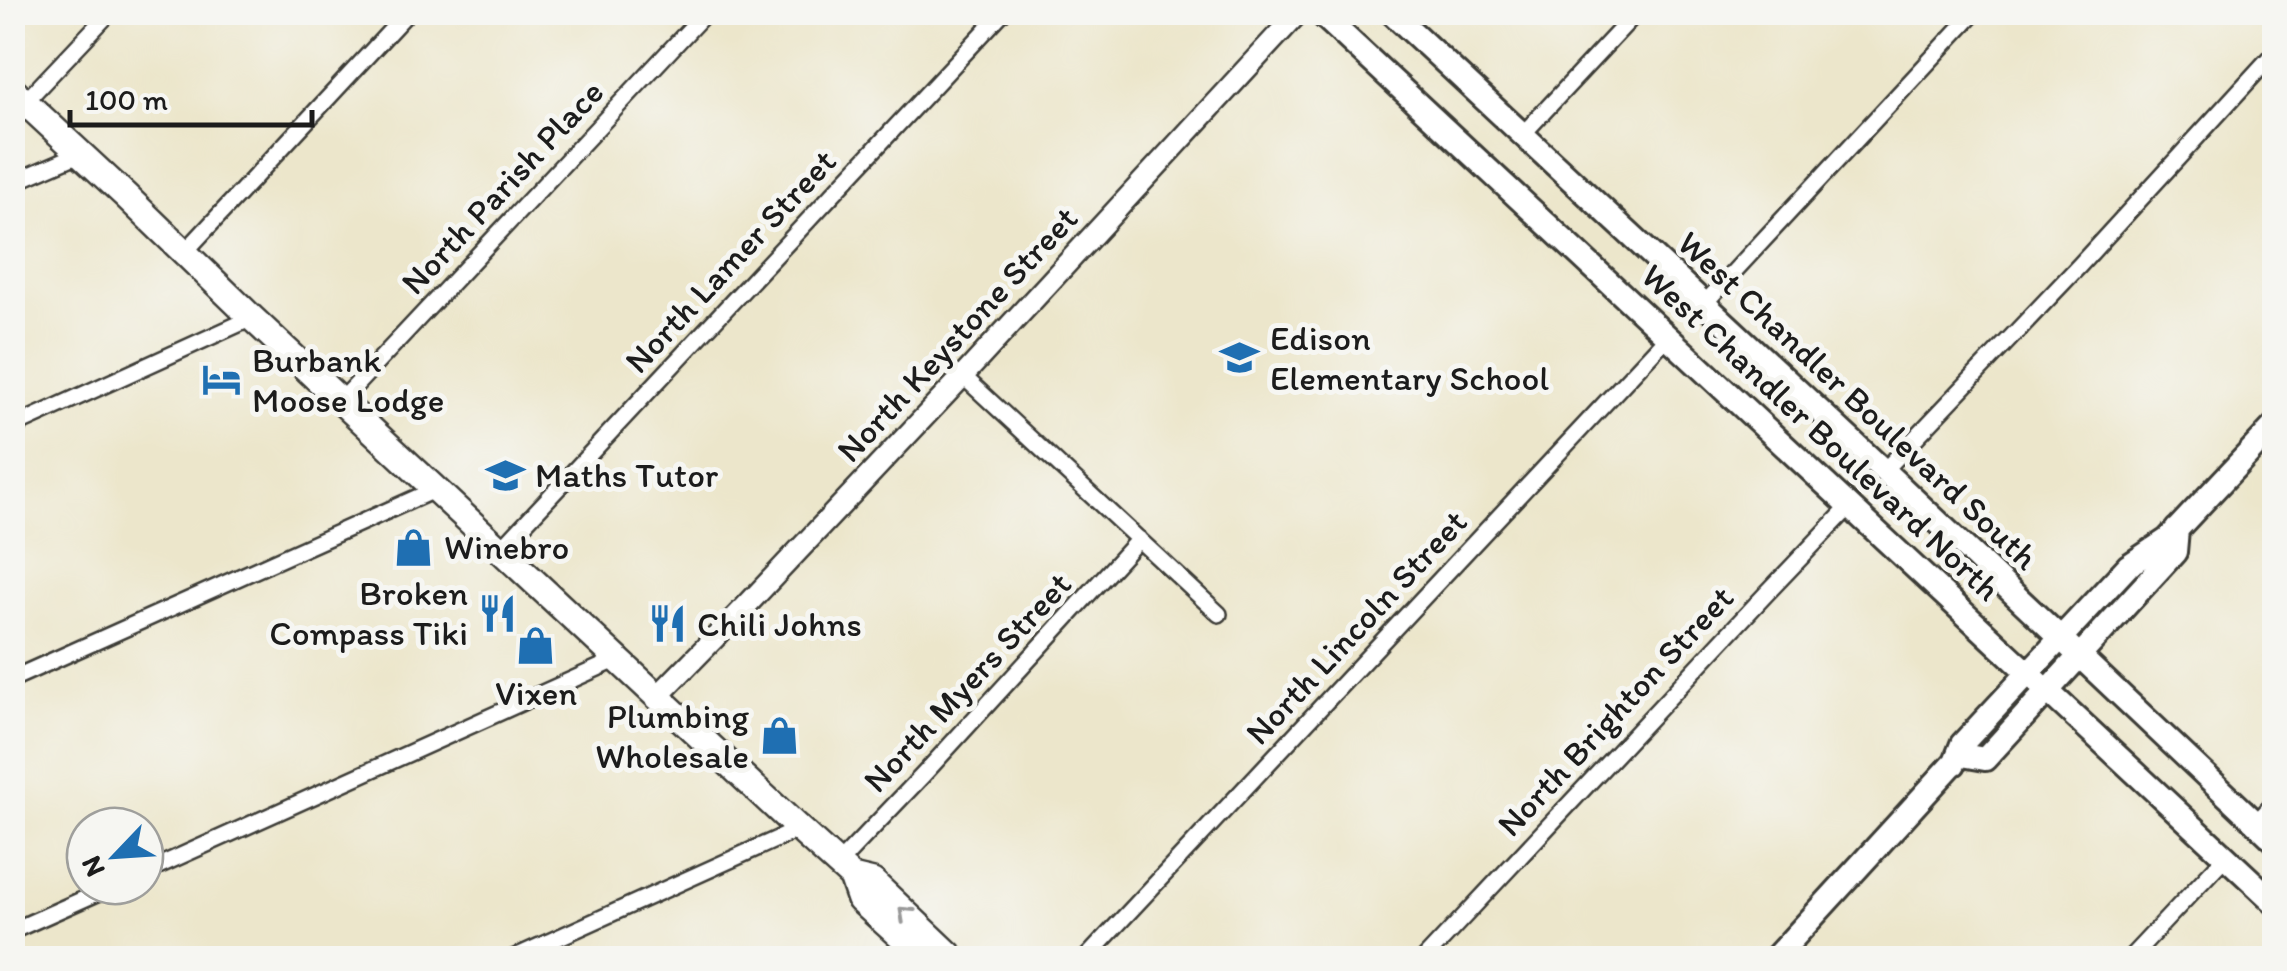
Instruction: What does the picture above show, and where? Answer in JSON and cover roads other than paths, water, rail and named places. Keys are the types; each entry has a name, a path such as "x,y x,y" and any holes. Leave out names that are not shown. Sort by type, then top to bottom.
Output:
{"main road":[{"name":"West Chandler Boulevard North","path":"1319,12 2274,902"},
{"name":"West Chandler Boulevard South","path":"1391,12 2274,840"},
{"path":"19,96 800,829 845,870 873,882 954,958"},
{"path":"1775,958 1958,759 1962,744 2037,682 2174,552 2172,534 2274,426"},
{"path":"845,870 860,900 924,958"}],"street":[{"path":"19,96 110,12"},
{"path":"184,253 408,12"},
{"name":"North Parish Place","path":"342,401 706,12"},
{"name":"North Lamer Street","path":"501,549 1004,12"},
{"name":"North Keystone Street","path":"658,696 963,376 1300,12"},
{"path":"1522,134 1637,12"},
{"path":"1703,304 1975,12"},
{"path":"1884,471 2274,53"},
{"path":"12,183 79,154"},
{"path":"12,427 252,318"},
{"name":"North Lincoln Street","path":"1086,958 1668,336"},
{"path":"963,376 1218,614"},
{"path":"12,679 436,490"},
{"name":"North Brighton Street","path":"1425,958 1850,506"},
{"name":"North Myers Street","path":"845,870 923,775 1139,539"},
{"path":"165,863 618,659"},
{"path":"2256,823 2274,803"},
{"path":"513,958 800,829"},
{"path":"2130,958 2226,856"},
{"path":"12,930 67,906"}],"place":[{"name":"Edison Elementary School","path":"1240,358"},
{"name":"Burbank Moose Lodge","path":"222,380"},
{"name":"Maths Tutor","path":"505,475"},
{"name":"Winebro","path":"414,547"},
{"name":"Broken Compass Tiki","path":"498,613"},
{"name":"Chili Johns","path":"667,624"},
{"name":"Vixen","path":"536,646"},
{"name":"Plumbing Wholesale","path":"779,736"}]}
